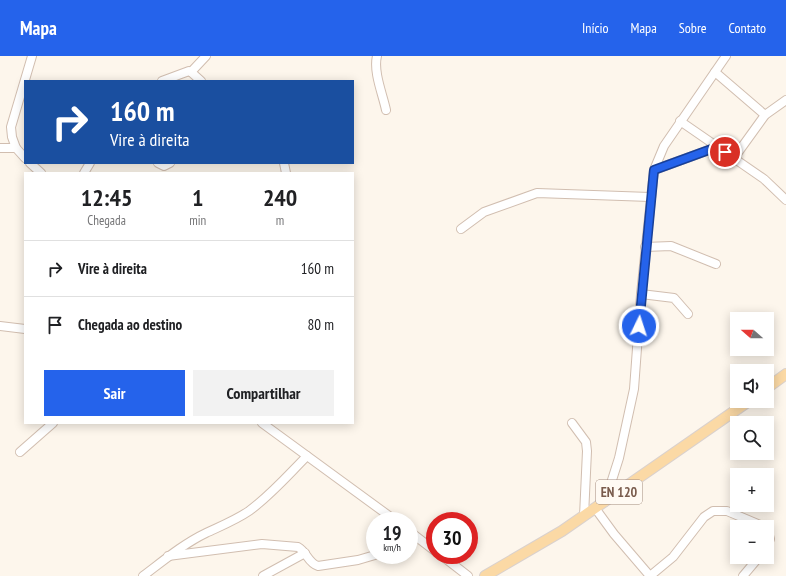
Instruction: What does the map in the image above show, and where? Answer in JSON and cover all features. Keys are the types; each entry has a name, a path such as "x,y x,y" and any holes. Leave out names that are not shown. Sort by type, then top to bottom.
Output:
{"main road":[{"path":"774,383 786,374"},
{"name":"EN 120","path":"485,576 562,531 739,408"}],"street":[{"path":"25,80 32,56"},
{"path":"192,72 206,56"},
{"path":"377,56 377,74 386,110"},
{"path":"605,502 619,458 634,389 645,248 654,170 664,146 726,56"},
{"path":"165,80 186,72 192,72 199,80"},
{"path":"715,72 766,115"},
{"path":"24,83 11,127 12,137 16,148 24,157"},
{"path":"734,158 766,115 786,100"},
{"path":"680,121 764,179 786,200"},
{"path":"654,170 717,147"},
{"path":"0,148 16,148"},
{"path":"31,164 40,172"},
{"path":"460,229 484,212 537,193 650,197"},
{"path":"645,248 671,246 716,264"},
{"path":"641,294 674,298 688,314"},
{"path":"0,326 24,329"},
{"path":"572,422 586,442 587,452 584,516"},
{"path":"20,452 52,424"},
{"path":"263,424 384,512"},
{"path":"143,576 168,556 205,534 233,521 250,510 307,456"},
{"path":"595,508 614,534 650,576 673,557 704,517 713,511 727,511 748,520"},
{"path":"168,556 262,544 298,547 305,553 313,565 318,566 366,558"},
{"path":"263,576 305,553"},
{"path":"453,564 468,576"},
{"path":"743,576 753,564"}],"route":[{"path":"639,326 651,182 654,170 717,147 725,152"}]}
